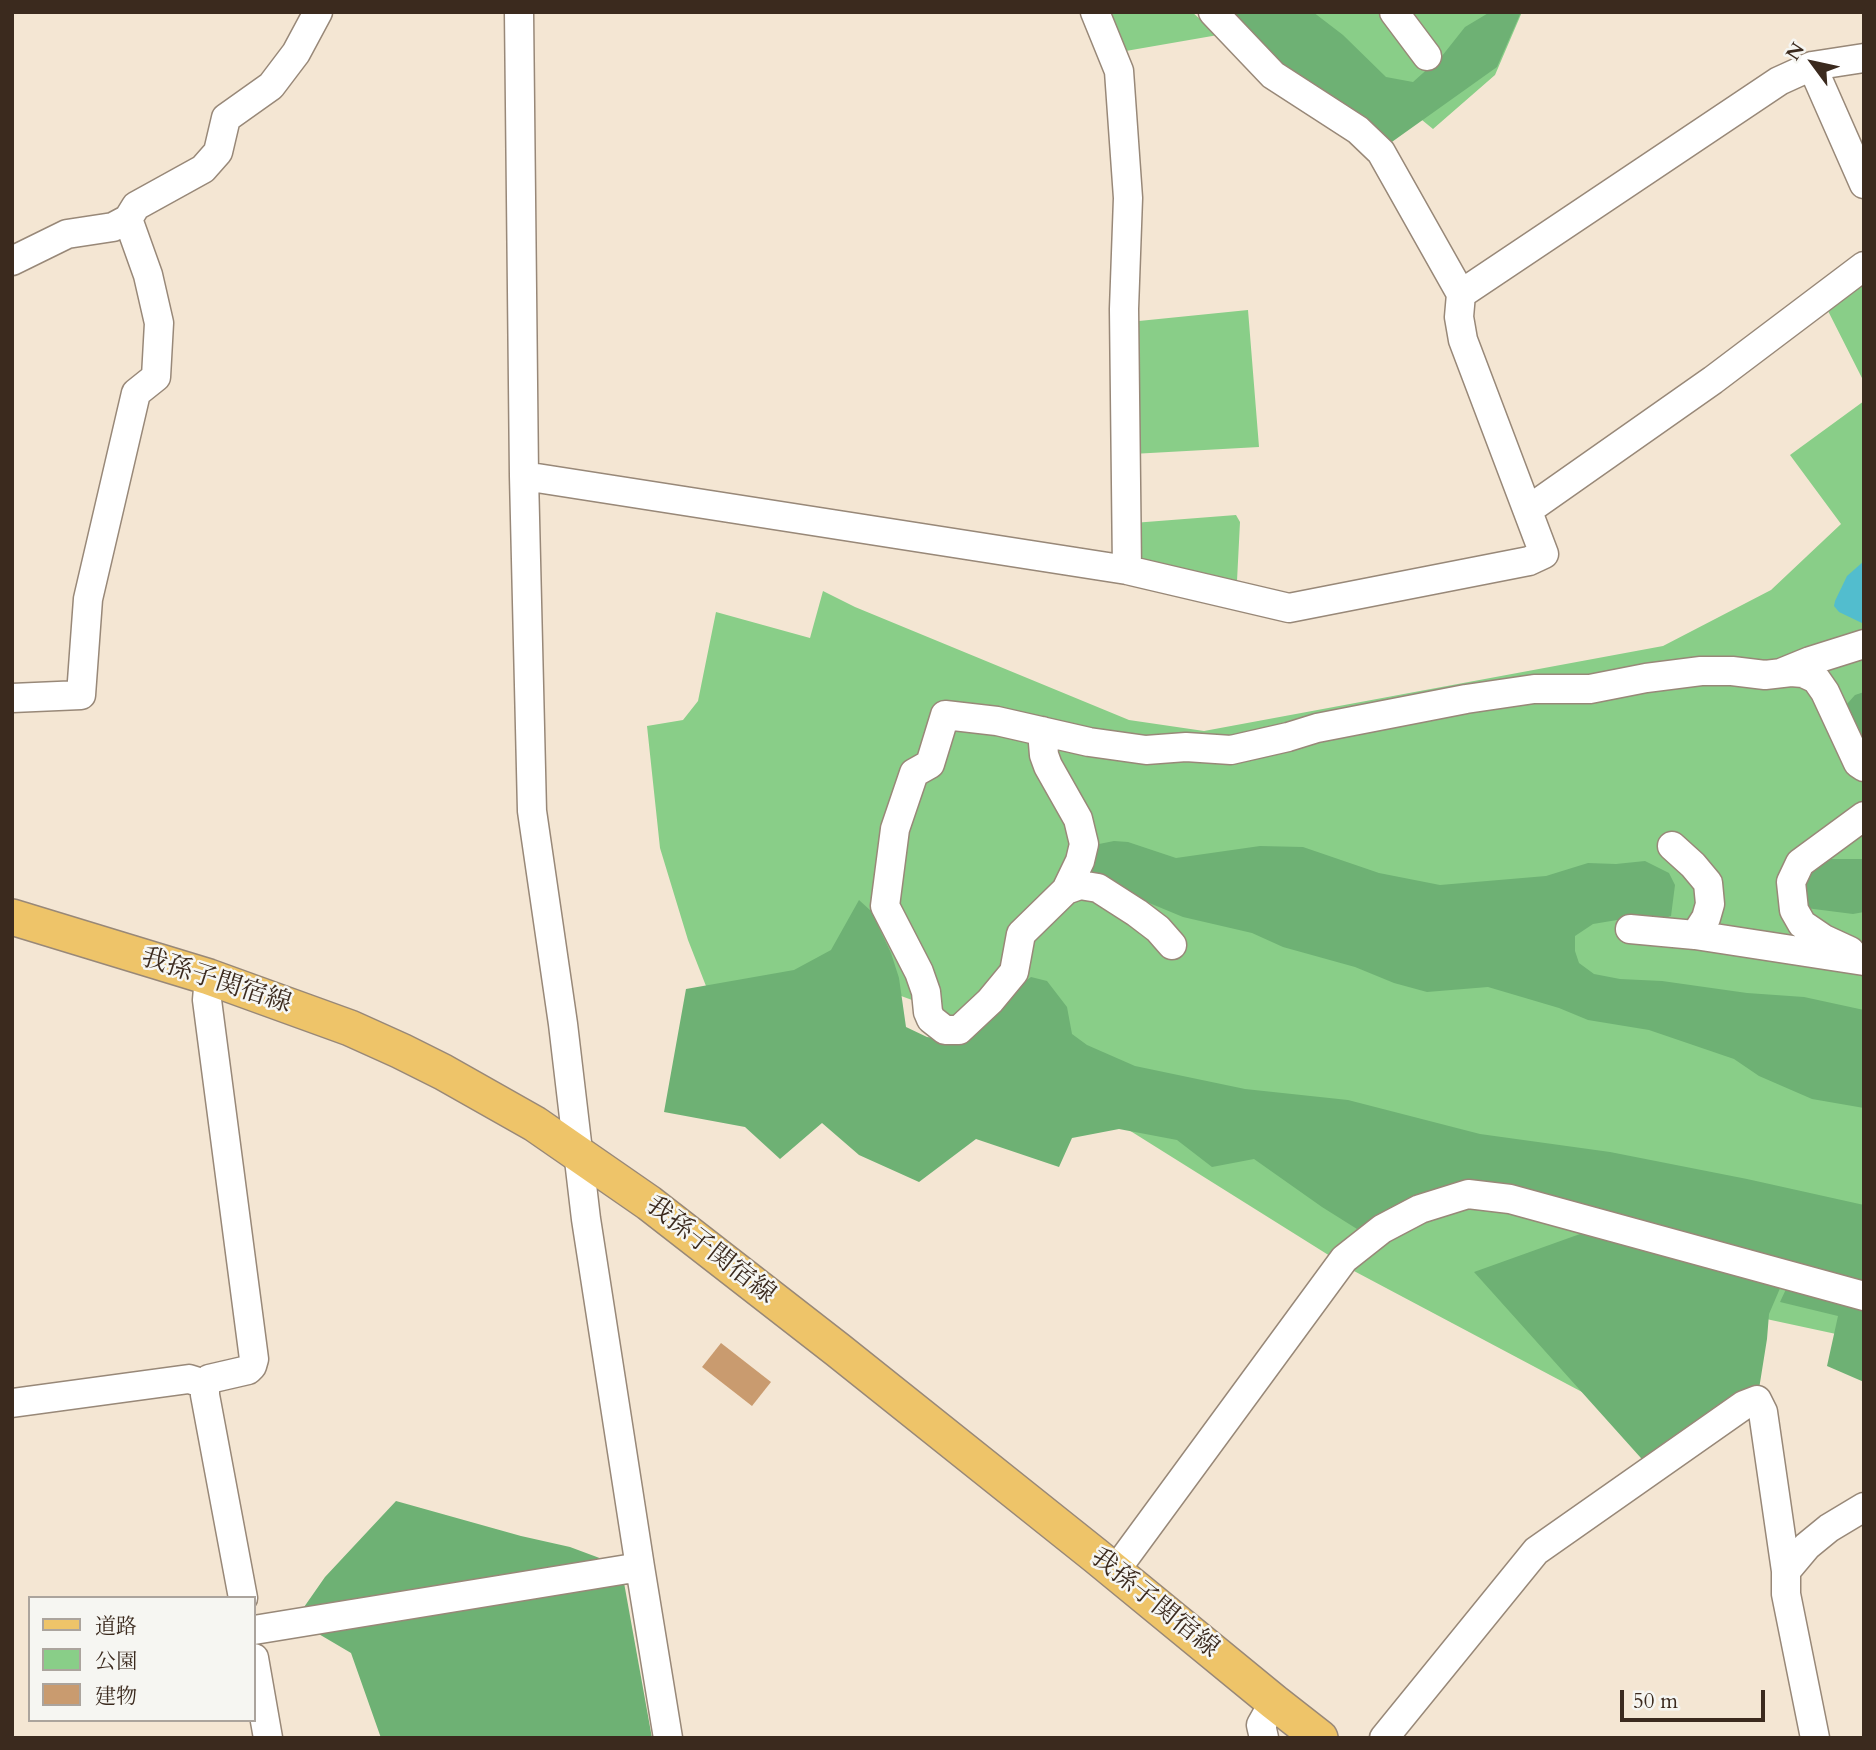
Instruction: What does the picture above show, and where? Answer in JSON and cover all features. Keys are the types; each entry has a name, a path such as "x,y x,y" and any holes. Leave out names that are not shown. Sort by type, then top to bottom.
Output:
{"main road":[{"name":"我孫子関宿線","path":"12,917 209,977 337,1023 401,1051 513,1110 649,1203 838,1350 1320,1738"}],"street":[{"path":"12,261 67,234 113,227 128,219 136,206 203,169 218,152 226,118 271,86 296,53 318,12"},
{"path":"519,12 524,476 532,811 563,1024 586,1219 668,1738"},
{"path":"1095,12 1119,71 1128,198 1124,309 1127,570"},
{"path":"524,476 1127,570 1289,608 1529,561 1544,554 1463,340 1459,317 1461,294 1381,152 1358,130 1273,75 1213,12"},
{"path":"1394,12 1427,56"},
{"path":"1461,294 1779,81 1812,66 1864,58"},
{"path":"1812,66 1864,184"},
{"path":"12,698 81,695 88,599 135,393 156,377 159,323 148,275 128,219"},
{"path":"1528,510 1713,380 1864,266"},
{"path":"1781,673 1810,660 1852,648"},
{"path":"1825,692 1827,673 1832,662 1852,648"},
{"path":"1042,732 1048,766 1077,819 1084,844 1080,861 1066,890 1021,934 1014,972 990,1001 959,1030 945,1030 931,1019 919,972 885,906 895,829 914,773 930,764 945,715 997,720 1089,742 1146,750 1186,747 1231,750 1317,728 1466,699 1534,689 1590,689 1701,671 1732,670 1765,676 1791,672 1803,673 1816,679 1825,692 1858,763 1864,767"},
{"path":"1864,816 1800,863 1791,882 1794,910 1802,924 1864,961"},
{"path":"1672,846 1708,883 1710,904 1706,919 1695,935"},
{"path":"1066,890 1080,886 1098,888 1158,929 1172,945"},
{"path":"1630,929 1695,935 1864,961"},
{"path":"209,977 207,1000 254,1359 248,1370 209,1379 205,1384 205,1395 243,1596"},
{"path":"1115,1571 1344,1259 1382,1229 1420,1209 1468,1194 1510,1199 1864,1296"},
{"path":"12,1403 189,1379 205,1384"},
{"path":"1384,1738 1536,1551 1744,1405 1757,1400 1763,1412 1786,1571 1786,1594 1815,1738"},
{"path":"1786,1571 1807,1546 1829,1528 1864,1507"},
{"path":"256,1630 640,1567"},
{"path":"256,1669 268,1738"},
{"path":"1264,1738 1261,1725 1274,1702"}],"green space":[{"path":"1105,12 1192,12 1218,35 1120,52"},
{"path":"1228,12 1313,12 1343,35 1386,77 1413,82 1442,56 1465,27 1490,12 1521,12 1497,67 1389,144 1296,78"},
{"path":"1290,12 1522,12 1495,75 1433,129"},
{"path":"1864,273 1864,382 1824,303"},
{"path":"1248,310 1259,447 1132,454 1129,322"},
{"path":"1864,401 1864,1340 1743,1314 1648,1427 1354,1271 934,1008 871,985 706,986 688,940 660,848 647,726 683,720 698,701 716,612 810,638 823,591 855,607 1129,720 1204,731 1663,646 1771,590 1841,524 1790,455"},
{"path":"1236,515 1240,522 1237,581 1141,568 1133,523"},
{"path":"1864,692 1864,760 1843,721 1847,704 1855,695"},
{"path":"1128,842 1176,858 1260,846 1303,847 1379,873 1440,885 1546,876 1588,863 1645,861 1669,873 1675,885 1671,916 1653,922 1617,920 1593,924 1575,936 1575,951 1579,963 1594,974 1620,979 1804,997 1864,1010 1864,1108 1812,1099 1759,1076 1734,1059 1649,1030 1588,1020 1559,1008 1488,987 1427,992 1394,983 1355,967 1283,947 1252,933 1183,917 1113,888 1093,876 1089,866 1091,856 1099,844"},
{"path":"1864,858 1864,912 1853,914 1798,907 1795,885 1826,859"},
{"path":"859,900 871,911 891,953 899,978 906,1027 927,1037 955,1041 1031,977 1047,981 1067,1007 1072,1034 1087,1045 1135,1066 1245,1089 1348,1100 1480,1134 1610,1152 1864,1205 1864,1282 1579,1208 1417,1198 1385,1211 1357,1229 1254,1159 1212,1167 1177,1140 1119,1129 1072,1138 1059,1167 976,1139 919,1182 859,1155 822,1123 780,1159 745,1127 664,1112 686,989 794,970 831,950"},
{"path":"1580,1234 1781,1286 1769,1314 1759,1389 1649,1467 1474,1272"},
{"path":"1787,1287 1864,1307 1864,1382 1827,1366 1838,1316 1780,1302"},
{"path":"396,1501 570,1547 621,1566 652,1738 381,1738 351,1653 295,1620 325,1577"}],"water":[{"path":"1864,561 1862,623 1839,612 1834,606 1847,576"}],"building":[{"path":"721,1343 771,1382 752,1406 702,1367"}]}
